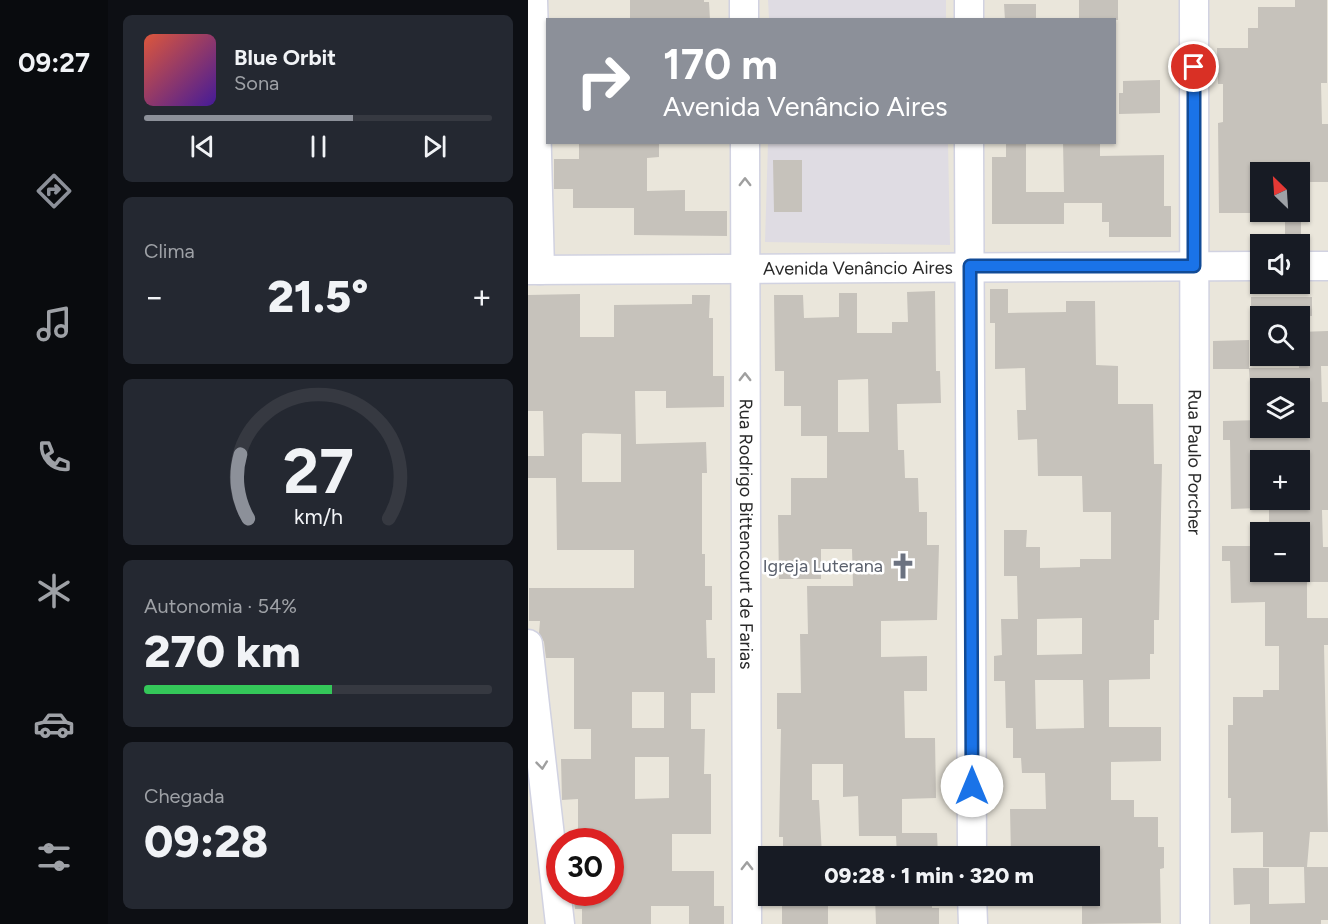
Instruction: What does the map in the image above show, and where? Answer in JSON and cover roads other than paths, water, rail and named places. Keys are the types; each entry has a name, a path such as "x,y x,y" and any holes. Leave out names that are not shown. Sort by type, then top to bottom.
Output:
{"street":[{"path":"533,0 534,270"},
{"path":"744,0 744,18"},
{"path":"969,0 969,18"},
{"name":"Rua Paulo Porcher","path":"1194,0 1195,924"},
{"name":"Rua Rodrigo Bittencourt de Farias","path":"745,144 747,924"},
{"path":"969,144 972,846"},
{"name":"Avenida Venâncio Aires","path":"534,270 1250,266"},
{"path":"1310,266 1328,266"},
{"path":"528,644 531,696 560,924"},
{"path":"972,906 973,924"}],"place":[{"name":"Igreja Luterana","path":"903,566"}]}
